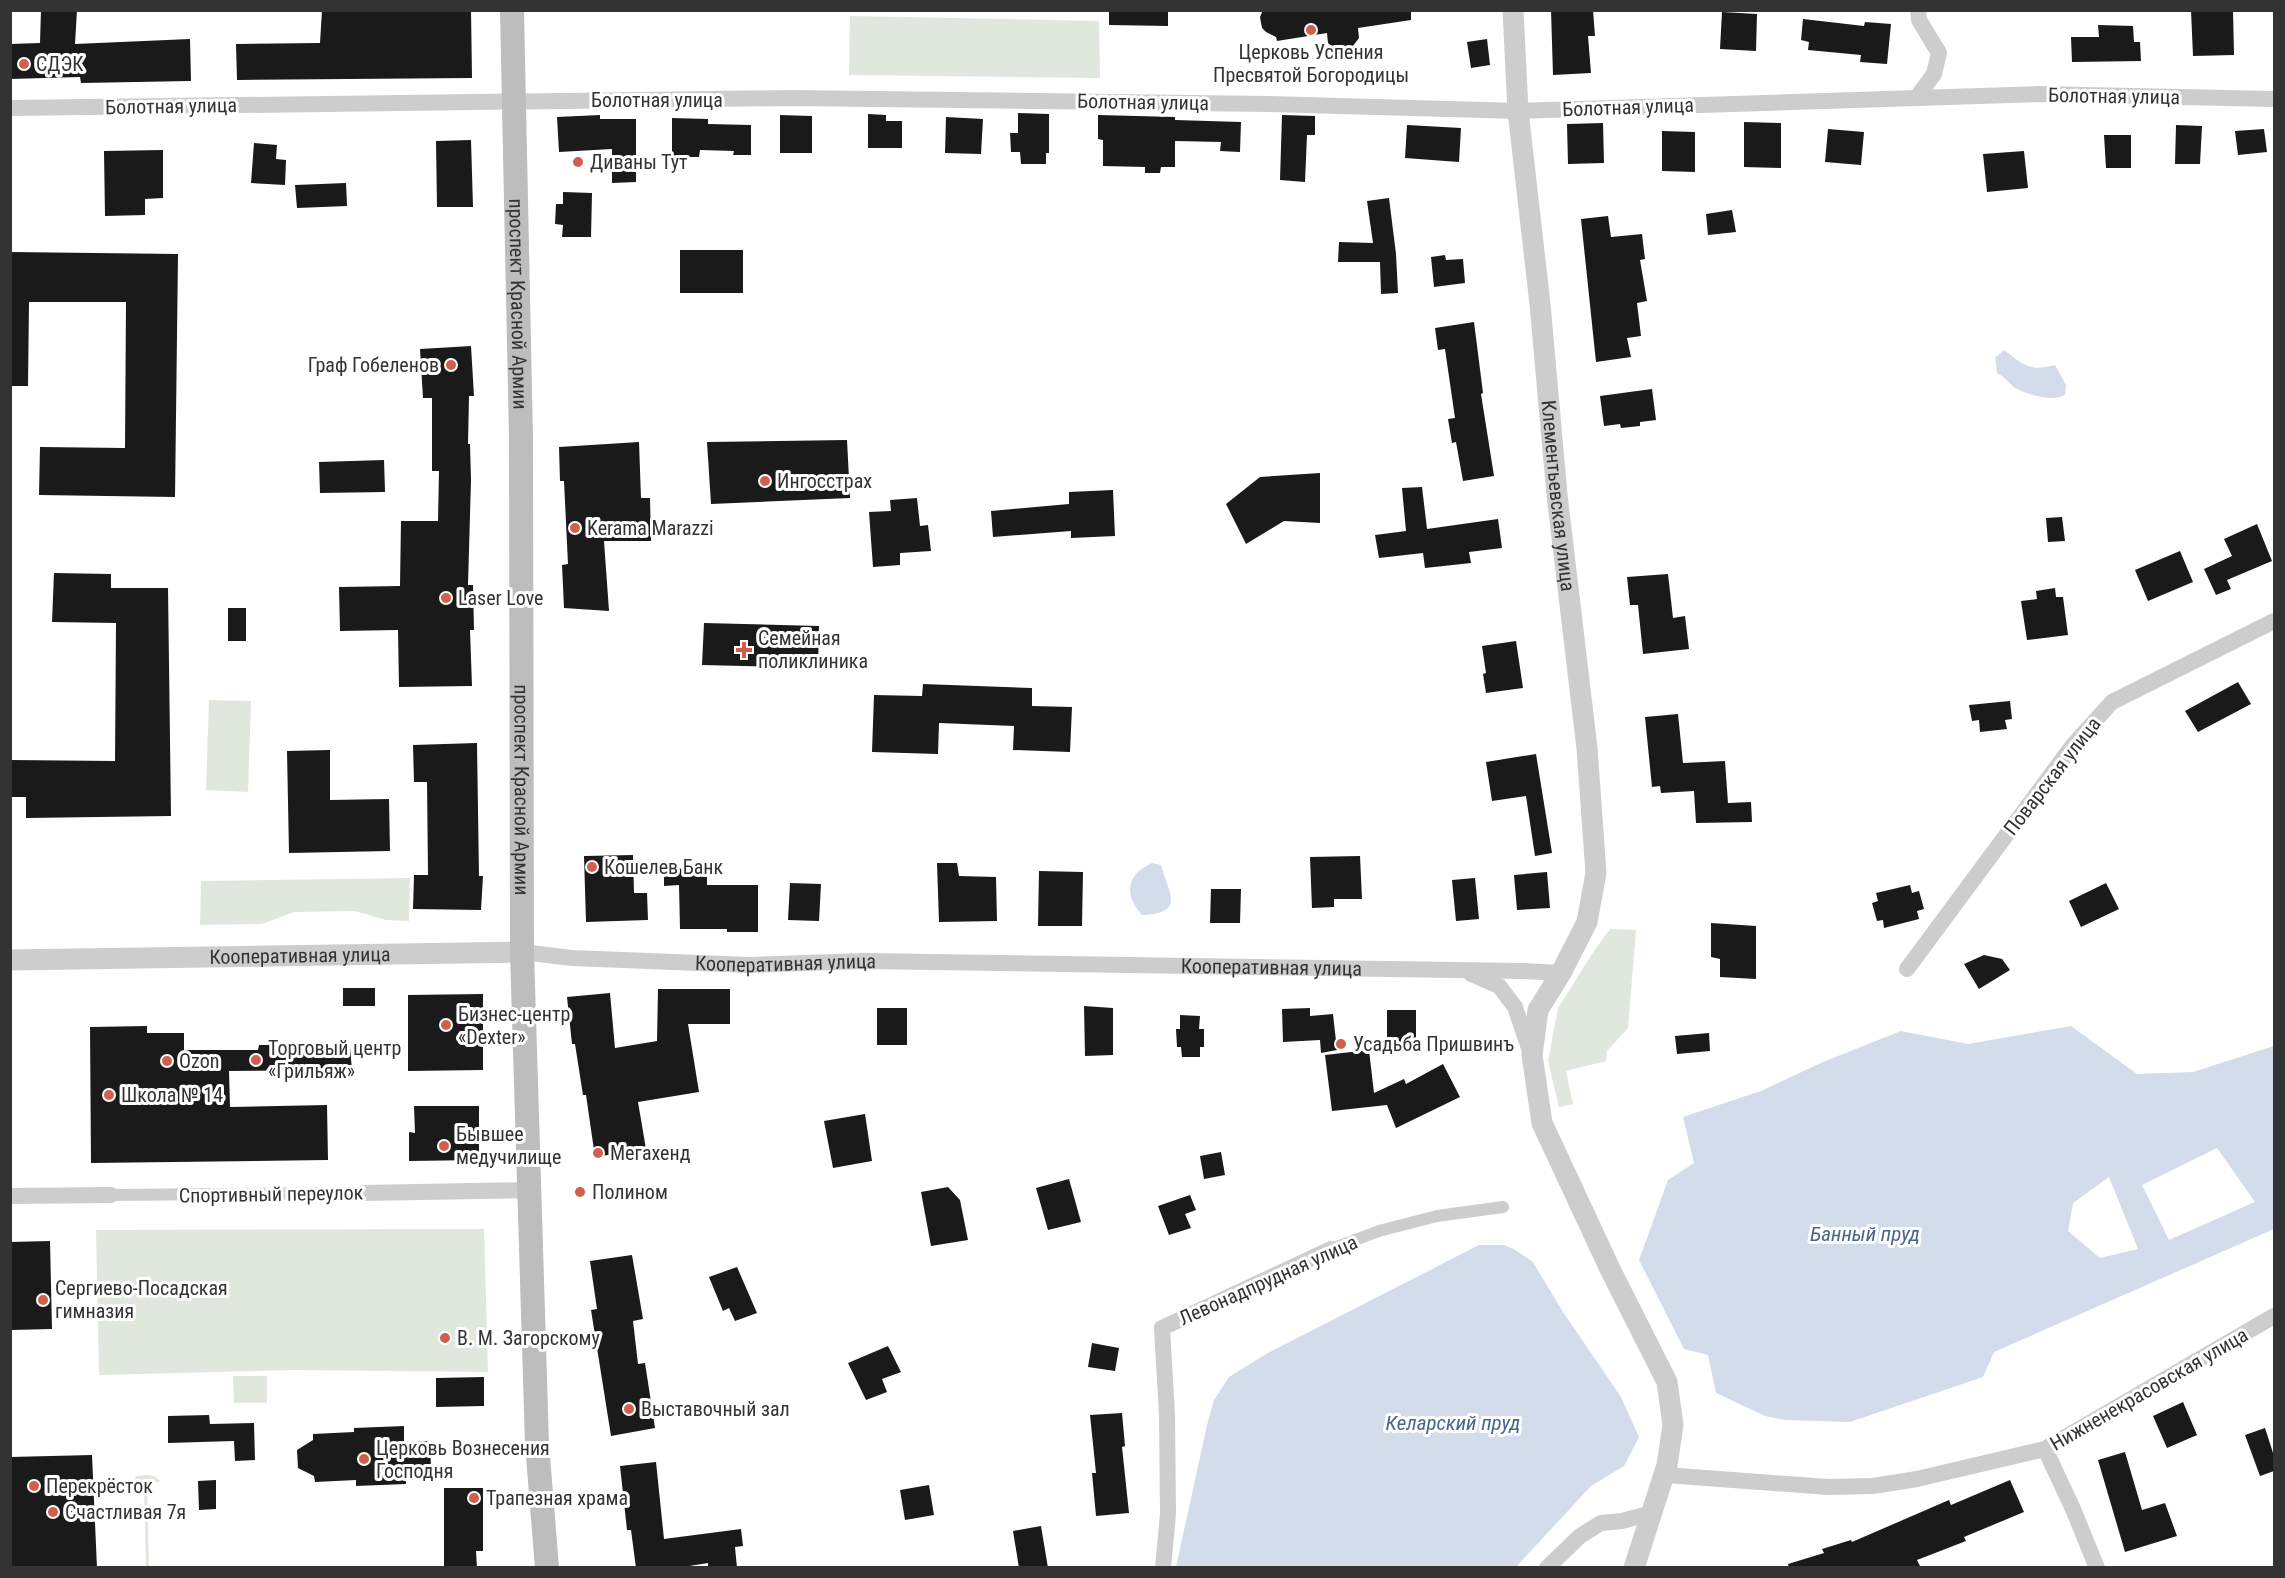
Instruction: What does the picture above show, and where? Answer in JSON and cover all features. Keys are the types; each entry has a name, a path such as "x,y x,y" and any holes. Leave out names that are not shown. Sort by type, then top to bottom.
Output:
{"main road":[{"name":"проспект Красной Армии","path":"512,10 521,438 522,952 537,1444 547,1568"}],"street":[{"name":"Клементьевская улица","path":"1513,10 1518,111 1540,304 1557,495 1587,748 1596,873 1587,922 1561,973 1538,1010 1532,1055 1542,1123 1610,1269 1667,1382 1673,1425 1665,1475 1634,1568"},
{"path":"1917,97 1934,74 1939,53 1919,21 1918,10"},
{"name":"Болотная улица","path":"10,108 792,98 1268,104 1518,111 2040,94 2274,99"},
{"name":"Поварская улица","path":"1907,969 2073,745 2112,702 2274,621"},
{"name":"Кооперативная улица","path":"10,960 522,952 573,958 750,965 863,961 1561,973"},
{"path":"1461,970 1499,986 1515,1007 1532,1055"},
{"name":"Спортивный переулок","path":"10,1196 531,1190"},
{"name":"Левонадпрудная улица","path":"1163,1568 1168,1514 1167,1415 1162,1328 1331,1249 1379,1231 1437,1216 1503,1207"},
{"name":"Нижненекрасовская улица","path":"1665,1475 1828,1487 1873,1486 1917,1479 2045,1449 2274,1316"},
{"path":"2045,1449 2097,1568"},
{"path":"1547,1568 1580,1536 1601,1523 1622,1521 1652,1513"}],"shaded area":[{"path":"850,16 1099,21 1100,78 849,75"},
{"path":"209,700 251,701 248,792 206,790"},
{"path":"410,878 409,921 386,920 355,911 294,912 262,924 200,925 201,881"},
{"path":"1610,929 1636,930 1628,1028 1607,1051 1606,1061 1566,1071 1573,1104 1559,1107 1548,1061 1558,1008"},
{"path":"484,1229 488,1372 296,1370 99,1375 96,1230"},
{"path":"233,1376 267,1376 267,1403 234,1403"},
{"path":"136,1476 155,1476 161,1482 147,1483 149,1568 146,1567 144,1483 134,1482"}],"water":[{"path":"2004,350 2027,366 2039,368 2055,365 2066,385 2065,395 2047,398 2015,388 1997,373 1995,358"},
{"path":"1152,863 1161,865 1171,900 1165,910 1142,915 1132,900 1130,885 1137,873"},
{"name":"Банный пруд","path":"2071,1026 2137,1074 2193,1072 2274,1046 2274,1229 1994,1352 1983,1377 1850,1422 1785,1420 1765,1416 1716,1393 1708,1355 1684,1349 1639,1260 1668,1180 1694,1163 1683,1117 1761,1091 1823,1062 1901,1031 1968,1044","holes":["2217,1148 2255,1202 2169,1240 2142,1185","2109,1177 2138,1249 2100,1258 2068,1231 2073,1203"]},
{"name":"Келарский пруд","path":"1479,1245 1504,1245 1533,1262 1563,1312 1621,1397 1639,1437 1624,1466 1591,1486 1516,1567 1176,1567 1207,1425 1214,1400 1229,1377 1266,1354"}],"building":[{"path":"41,10 77,10 75,44 190,39 191,81 81,83 80,77 10,79 10,44 40,43"},
{"path":"322,10 471,10 472,78 237,80 236,44 320,43"},
{"path":"1109,10 1168,10 1168,26 1109,25"},
{"name":"Церковь Успения Пресвятой Богородицы","path":"1263,10 1411,10 1411,20 1358,28 1359,38 1353,46 1335,49 1328,43 1327,33 1277,41 1276,37 1262,28 1260,17"},
{"path":"1551,10 1593,10 1595,36 1588,36 1591,73 1553,75"},
{"path":"2191,10 2233,10 2234,55 2193,56"},
{"path":"1722,12 1757,14 1756,51 1720,49"},
{"path":"1803,19 1864,26 1865,22 1891,24 1887,64 1860,62 1861,55 1808,50 1809,42 1801,40"},
{"path":"2098,25 2133,26 2134,42 2140,42 2141,61 2072,62 2071,37 2099,37"},
{"path":"1487,39 1490,65 1471,68 1467,42"},
{"path":"1018,113 1049,114 1049,153 1046,153 1046,164 1021,164 1020,152 1011,152 1010,133 1018,133"},
{"path":"868,114 886,115 886,121 902,121 902,148 868,148"},
{"path":"600,115 600,119 636,119 636,182 612,183 612,149 559,152 557,117"},
{"path":"780,115 812,116 812,153 780,153"},
{"path":"1098,115 1241,122 1240,152 1220,151 1221,142 1175,141 1175,167 1161,167 1160,173 1145,173 1145,167 1103,166 1103,140 1098,139"},
{"path":"1282,115 1315,116 1315,135 1307,135 1305,182 1280,180"},
{"path":"946,117 983,119 981,154 945,153"},
{"path":"672,118 708,119 708,124 751,125 751,155 733,155 734,151 700,150 699,157 672,157"},
{"path":"1744,122 1781,123 1781,168 1744,167"},
{"path":"1603,123 1604,163 1568,164 1567,124"},
{"path":"1407,125 1461,128 1459,162 1405,158"},
{"path":"2176,125 2202,126 2200,164 2175,164"},
{"path":"1828,129 1864,132 1861,165 1825,162"},
{"path":"2264,129 2267,152 2238,155 2235,131"},
{"path":"1662,131 1695,132 1695,172 1662,171"},
{"path":"2104,135 2131,135 2131,168 2106,168"},
{"path":"471,140 473,207 437,207 436,141"},
{"path":"254,143 277,145 276,159 286,160 285,185 251,183"},
{"path":"163,150 163,198 145,199 145,215 105,216 104,151"},
{"path":"2024,151 2028,188 1987,192 1983,154"},
{"path":"346,183 347,206 297,208 295,185"},
{"path":"563,192 592,193 591,237 562,237 563,225 555,224 556,204 563,204"},
{"path":"1389,198 1398,293 1381,294 1380,262 1338,262 1339,242 1373,243 1367,201"},
{"path":"1732,210 1736,232 1708,235 1706,214"},
{"path":"1608,216 1611,237 1642,234 1645,259 1640,260 1647,301 1637,303 1641,336 1627,338 1631,357 1596,362 1581,219"},
{"path":"680,250 743,250 743,293 680,293"},
{"path":"10,252 178,254 175,497 39,495 40,447 125,448 126,302 29,302 28,386 10,386"},
{"path":"1445,255 1446,260 1463,259 1465,283 1434,287 1431,257"},
{"path":"1474,322 1483,393 1481,394 1494,476 1463,481 1456,442 1452,443 1448,419 1455,418 1445,349 1438,350 1435,328"},
{"path":"471,346 474,396 469,396 468,444 470,444 471,480 468,585 473,585 474,630 470,630 472,686 399,687 398,630 340,631 339,587 400,586 401,521 438,521 439,471 432,471 432,398 423,398 420,349"},
{"path":"1652,389 1656,420 1640,422 1640,426 1621,428 1620,424 1604,426 1600,396"},
{"path":"847,440 850,498 711,504 707,442"},
{"path":"639,442 641,498 650,498 651,541 604,541 609,611 564,608 562,565 568,564 564,481 560,481 559,447"},
{"path":"384,460 385,492 320,493 319,462"},
{"path":"1320,473 1320,523 1284,521 1246,544 1226,504 1260,477"},
{"path":"1422,487 1427,529 1498,519 1502,548 1469,552 1471,563 1425,568 1423,553 1379,558 1375,535 1406,531 1402,488"},
{"path":"1113,490 1115,536 1071,538 1071,531 993,537 991,511 1069,504 1069,492"},
{"path":"917,498 920,526 928,525 931,551 900,553 900,565 873,567 869,512 891,511 890,500"},
{"path":"2062,517 2065,541 2048,542 2046,518"},
{"path":"2257,524 2272,561 2227,580 2231,589 2216,595 2204,569 2232,556 2224,539"},
{"path":"2180,551 2193,582 2148,601 2135,570"},
{"path":"54,573 111,574 111,588 168,588 171,816 26,818 26,797 10,797 10,760 115,761 116,623 52,622"},
{"path":"1668,574 1673,618 1685,616 1689,649 1643,654 1638,605 1630,605 1627,577"},
{"path":"2055,588 2056,597 2063,597 2068,635 2027,640 2021,601 2037,599 2036,591"},
{"path":"228,608 246,608 246,641 228,641"},
{"path":"704,623 819,626 818,668 702,665"},
{"path":"1516,641 1523,688 1486,693 1482,646"},
{"path":"2238,682 2251,704 2198,732 2185,711"},
{"path":"923,684 1032,688 1032,706 1072,707 1070,752 1013,750 1014,726 939,723 938,754 872,752 874,695 922,696"},
{"path":"2010,701 2012,719 2005,720 2007,729 1980,732 1979,720 1972,721 1969,705"},
{"path":"1678,714 1683,763 1725,761 1728,803 1751,802 1752,822 1696,823 1694,791 1661,793 1660,786 1652,787 1645,717"},
{"path":"477,743 479,876 483,876 481,910 413,909 414,875 428,875 427,782 414,782 413,745"},
{"path":"330,750 330,800 389,799 390,851 289,853 287,751"},
{"path":"1536,754 1552,853 1535,856 1526,796 1492,801 1486,762"},
{"path":"633,855 634,893 647,893 648,920 586,922 584,856"},
{"path":"1360,856 1362,899 1334,899 1334,907 1312,908 1310,857"},
{"path":"937,863 957,863 959,876 996,877 997,921 939,922"},
{"path":"707,868 707,885 758,885 758,932 727,932 727,929 680,929 679,885 664,886 664,869"},
{"path":"1039,871 1083,872 1082,926 1038,926"},
{"path":"1547,872 1550,908 1517,910 1514,875"},
{"path":"1475,878 1479,919 1456,921 1452,880"},
{"path":"790,883 821,884 819,921 788,920"},
{"path":"2106,883 2119,909 2081,927 2069,901"},
{"path":"1910,885 1912,893 1919,891 1924,909 1917,911 1919,919 1884,928 1883,920 1877,921 1872,903 1878,901 1876,893"},
{"path":"1211,889 1241,889 1240,923 1210,923"},
{"path":"1711,923 1756,926 1756,979 1720,977 1720,959 1711,957"},
{"path":"1984,955 2002,959 2010,970 1979,989 1964,964"},
{"path":"343,988 375,988 375,1006 343,1006"},
{"path":"658,989 730,989 730,1024 688,1024 699,1092 638,1102 646,1149 595,1157 586,1095 583,1095 575,1044 572,1044 567,997 610,993 615,1048 657,1041"},
{"name":"Бизнес-центр «Dexter»","path":"483,994 483,1070 408,1071 408,995"},
{"path":"1084,1006 1113,1008 1113,1055 1085,1056"},
{"path":"877,1008 907,1008 907,1045 877,1045"},
{"path":"1310,1008 1310,1016 1333,1014 1337,1050 1321,1053 1320,1040 1283,1042 1282,1009"},
{"path":"1387,1010 1416,1010 1416,1043 1387,1043"},
{"path":"1180,1015 1200,1016 1199,1029 1204,1029 1204,1047 1200,1047 1200,1057 1182,1057 1181,1047 1177,1047 1176,1029 1180,1029"},
{"name":"Школа № 14","path":"147,1026 147,1033 184,1033 184,1050 258,1050 259,1045 290,1045 290,1050 350,1048 352,1070 229,1071 230,1107 327,1105 328,1160 91,1163 90,1027"},
{"path":"1709,1033 1710,1051 1677,1054 1675,1036"},
{"path":"1369,1050 1374,1093 1404,1079 1406,1084 1443,1064 1460,1097 1396,1128 1387,1105 1332,1111 1325,1055"},
{"name":"Бывшее медучилище","path":"414,1106 479,1106 479,1160 409,1161 409,1132 415,1133"},
{"path":"865,1114 872,1161 833,1168 824,1121"},
{"path":"1221,1152 1225,1175 1204,1179 1200,1156"},
{"path":"1069,1179 1081,1222 1048,1230 1036,1188"},
{"path":"948,1187 960,1200 968,1240 931,1246 921,1192"},
{"path":"1190,1195 1196,1210 1185,1214 1191,1228 1169,1235 1158,1206"},
{"path":"50,1241 52,1329 12,1330 10,1242"},
{"path":"632,1255 643,1319 633,1321 638,1364 645,1363 655,1428 611,1436 591,1310 597,1309 590,1261"},
{"path":"737,1267 757,1313 735,1321 729,1308 723,1311 709,1277"},
{"path":"1092,1343 1119,1348 1115,1371 1088,1367"},
{"path":"888,1346 901,1372 882,1379 887,1392 866,1400 848,1363"},
{"path":"484,1377 484,1406 436,1407 436,1378"},
{"path":"2183,1402 2197,1435 2167,1448 2153,1416"},
{"path":"1122,1413 1125,1446 1122,1447 1129,1513 1096,1516 1092,1473 1096,1473 1090,1415"},
{"path":"209,1415 210,1424 254,1423 255,1460 235,1461 234,1441 168,1443 168,1416"},
{"name":"Церковь Вознесения Господня","path":"404,1426 404,1442 430,1441 431,1469 405,1470 406,1484 356,1486 356,1480 315,1482 314,1476 298,1468 297,1450 313,1440 313,1434 354,1432 354,1428"},
{"path":"2265,1428 2274,1456 2274,1471 2260,1476 2245,1435"},
{"path":"2125,1452 2142,1510 2165,1503 2177,1536 2125,1552 2098,1460"},
{"name":"Счастливая 7я","path":"92,1455 97,1568 10,1568 10,1457"},
{"path":"656,1462 664,1539 741,1529 743,1546 735,1547 737,1568 708,1568 708,1563 677,1568 636,1568 631,1530 627,1530 620,1466"},
{"path":"216,1480 216,1509 199,1510 198,1481"},
{"path":"2010,1480 2024,1512 1964,1537 1966,1541 1917,1560 1921,1568 1789,1568 1788,1564 1824,1553 1822,1549 1851,1540 1852,1542 1949,1500 1951,1505"},
{"path":"929,1485 934,1515 905,1520 900,1490"},
{"path":"444,1488 483,1488 483,1551 476,1551 477,1568 444,1568"},
{"path":"1041,1526 1048,1568 1019,1568 1013,1531"}],"place":[{"name":"Церковь Успения Пресвятой Богородицы","path":"1311,30"},
{"name":"СДЭК","path":"24,64"},
{"name":"Диваны Тут","path":"578,162"},
{"name":"Граф Гобеленов","path":"451,365"},
{"name":"Ингосстрах","path":"765,481"},
{"name":"Kerama Marazzi","path":"575,528"},
{"name":"Laser Love","path":"446,598"},
{"name":"Семейная поликлиника","path":"744,650"},
{"name":"Кошелев Банк","path":"592,867"},
{"name":"Бизнес-центр «Dexter»","path":"446,1025"},
{"name":"Усадьба Пришвинъ","path":"1341,1044"},
{"name":"Торговый центр «Грильяж»","path":"256,1060"},
{"name":"Ozon","path":"167,1061"},
{"name":"Школа № 14","path":"109,1095"},
{"name":"Бывшее медучилище","path":"444,1146"},
{"name":"Мегахенд","path":"598,1153"},
{"name":"Полином","path":"580,1192"},
{"name":"Сергиево-Посадская гимназия","path":"43,1300"},
{"name":"В. М. Загорскому","path":"445,1338"},
{"name":"Выставочный зал","path":"629,1409"},
{"name":"Церковь Вознесения Господня","path":"364,1459"},
{"name":"Перекрёсток","path":"34,1486"},
{"name":"Трапезная храма","path":"474,1498"},
{"name":"Счастливая 7я","path":"53,1512"}]}
